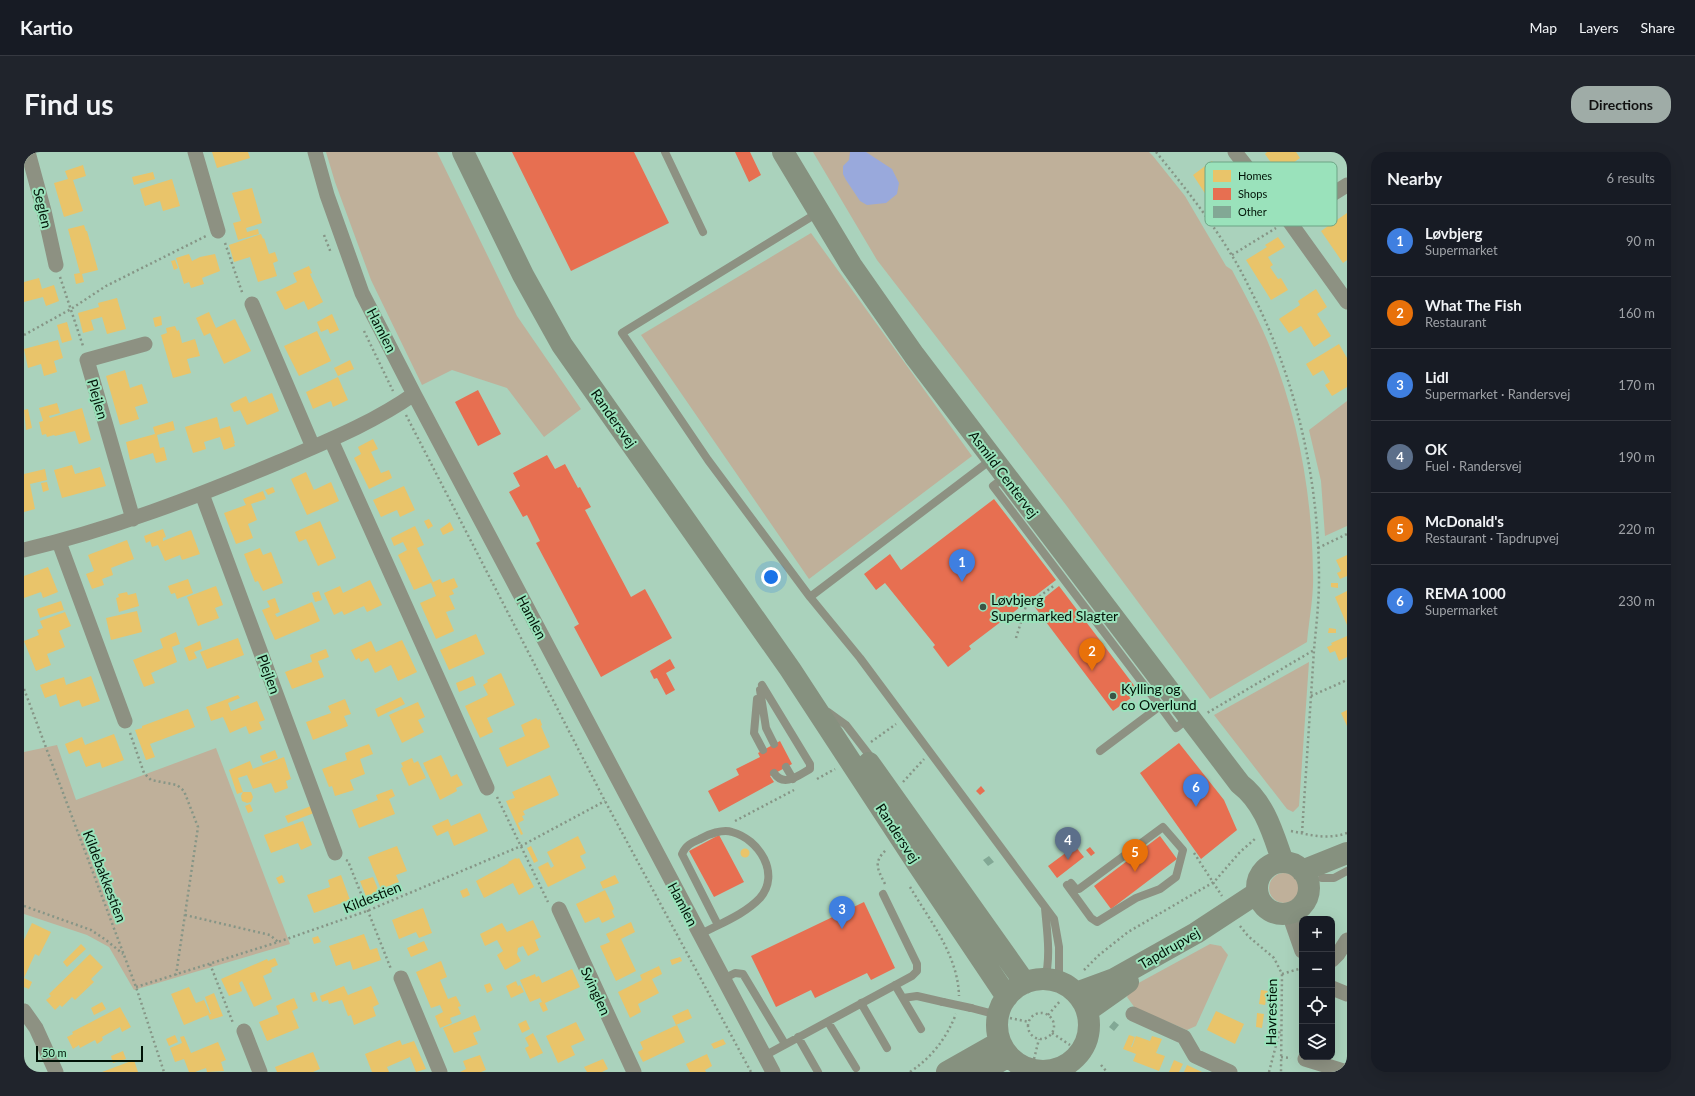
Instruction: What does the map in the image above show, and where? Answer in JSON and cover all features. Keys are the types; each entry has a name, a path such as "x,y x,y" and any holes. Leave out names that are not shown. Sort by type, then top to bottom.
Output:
{"street":[{"name":"Seglen","path":"28,152 44,211 56,265"},
{"path":"195,152 218,231"},
{"name":"Hamlen","path":"315,152 327,195 362,293 699,935 773,1072"},
{"name":"Randersvej","path":"462,152 523,275 562,345 790,669 917,863 1005,1010"},
{"name":"Asmild Centervej","path":"783,152 852,265 914,355 1006,476 1144,671 1197,716 1240,784 1260,836 1275,864"},
{"path":"1235,152 1243,162"},
{"path":"1337,191 1347,185"},
{"path":"1293,226 1347,302"},
{"path":"252,304 313,447"},
{"name":"Plejlen","path":"132,519 87,360 145,344"},
{"path":"24,550 59,542 132,519 202,494 331,440 400,404 414,394"},
{"path":"331,440 487,788"},
{"name":"Plejlen","path":"202,494 335,853"},
{"path":"59,542 125,721"},
{"name":"Randersvej","path":"790,669 828,712 883,782 1059,991"},
{"name":"Asmild Centervej","path":"1240,784 1250,792 1262,810 1275,864"},
{"path":"1311,878 1294,864 1275,864 1262,872 1259,879 1261,900 1276,914 1289,914 1302,906 1307,900 1311,878 1347,853"},
{"path":"1311,878 1347,860"},
{"name":"Tapdrupvej","path":"1059,991 1132,980 1199,941 1237,922 1261,900"},
{"name":"Tapdrupvej","path":"1059,991 1114,979 1213,922 1261,900"},
{"name":"Svinglen","path":"559,909 634,1072"},
{"path":"1289,914 1299,942"},
{"path":"1335,957 1347,940"},
{"path":"401,978 440,1072"},
{"path":"1015,988 1059,991 1089,1023 1088,1035 1076,1063 1046,1071 1032,1070 1020,1065 1005,1049 997,1032 1015,988"},
{"path":"1335,989 1347,994"},
{"path":"24,1011 36,1028 56,1072"},
{"path":"1133,1014 1184,1037 1195,1056 1230,1072"},
{"path":"244,1031 260,1072"},
{"path":"947,1072 1005,1049"},
{"path":"981,1072 1005,1049"},
{"path":"1308,1060 1347,1072"}],"lane":[{"path":"665,152 703,232"},
{"path":"819,212 622,333 708,460 810,597 860,658 1054,919 1059,947 1059,991"},
{"path":"810,597 992,458"},
{"path":"1006,476 993,486 1064,579 1144,671 1160,706 1176,728 1197,716"},
{"path":"774,744 766,728 761,687 810,764 810,769 793,779 786,781 780,780 774,773"},
{"path":"757,699 754,733 763,750"},
{"path":"1100,751 1160,706"},
{"path":"828,712 846,726 864,748 875,762 883,782"},
{"path":"786,767 793,779"},
{"path":"1163,827 1183,850 1176,877 1160,889 1136,898 1097,922 1090,918 1069,884 1076,889 1079,889 1163,827"},
{"path":"699,935 718,925 743,911 759,898 768,887 769,874 765,858 754,843 732,831 718,832 702,837 686,846 682,854 718,925"},
{"path":"1311,878 1334,878 1347,871"},
{"path":"764,1056 912,976 917,971 917,964 884,894"},
{"path":"1045,907 1048,968 1059,991"},
{"path":"723,979 735,973 743,974 785,1044"},
{"path":"895,985 920,1029"},
{"path":"903,998 917,996 970,1008 1005,1010"},
{"path":"861,1004 887,1048"},
{"path":"828,1022 856,1068"},
{"path":"798,1037 818,1072"}],"path":[{"path":"1156,152 1195,199 1205,214"},
{"path":"1213,226 1232,255 1264,316 1288,379 1306,445 1316,513 1319,581 1302,833"},
{"path":"1232,255 1281,226"},
{"path":"323,230 333,258"},
{"path":"24,335 71,309 106,286 190,243 218,231 225,242 243,295 252,304"},
{"path":"56,265 87,360"},
{"path":"362,327 400,404 605,801 751,1072"},
{"path":"1318,548 1347,534"},
{"path":"1016,638 1026,606 1064,579"},
{"path":"1197,716 1314,650"},
{"path":"1311,696 1347,680"},
{"name":"Kildebakkestien","path":"24,689 136,987 164,1072"},
{"path":"864,748 904,718"},
{"path":"125,721 144,773 151,780 177,785 184,791 198,827 176,975"},
{"path":"813,780 838,768"},
{"path":"487,788 496,794 547,901 559,909"},
{"path":"730,824 800,788"},
{"name":"Kildestien","path":"136,987 278,942 367,911 521,846 605,801"},
{"path":"1084,971 1095,958 1128,932 1214,882 1240,852 1260,836"},
{"path":"884,894 887,888 878,870 877,862 881,855 887,850"},
{"path":"637,862 656,852"},
{"path":"335,853 348,861 389,968 401,978"},
{"path":"24,906 91,930 106,940 124,956"},
{"path":"185,915 270,934 278,942"},
{"name":"Havrestien","path":"1237,922 1248,936 1274,958 1282,974 1280,1026 1281,1072"},
{"path":"210,964 234,1025 244,1031"},
{"path":"1282,974 1299,969"},
{"path":"1048,1015 1059,991"},
{"path":"910,1072 932,1054 945,1039 959,1007"},
{"path":"1005,1010 1029,1022"},
{"path":"1044,1013 1048,1015 1054,1023 1052,1033 1049,1037 1039,1039 1030,1033 1028,1028 1029,1022 1034,1015 1044,1013"},
{"path":"1269,1072 1280,1026"},
{"path":"1052,1033 1076,1063 1107,1072"},
{"path":"1034,1059 1039,1039"}],"shaded area":[{"path":"326,152 437,152 517,316 581,409 544,437 507,388 452,370 422,385 371,280 335,182"},
{"path":"813,152 1149,152 1185,196 1226,266 1232,270 1263,331 1278,368 1295,425 1310,513 1313,582 1307,642 1210,699 1066,505 877,260"},
{"path":"811,233 972,456 809,579 641,335"},
{"path":"1347,401 1347,526 1325,536 1321,481 1309,430"},
{"path":"1309,662 1299,806 1293,812 1287,809 1214,715"},
{"path":"57,745 76,800 216,748 290,944 134,990 109,947 87,935 24,914 24,752"},
{"path":"1284,873 1295,877 1299,888 1295,899 1284,903 1273,899 1269,888 1273,877"},
{"path":"1210,944 1221,946 1228,955 1196,1026 1187,1030 1135,1008 1127,997 1133,986"}],"water":[{"path":"850,152 866,152 892,169 899,183 897,194 886,203 867,205 860,201 843,174 843,166 849,160"}],"building: Homes":[{"path":"212,152 248,152 250,158 217,168"},
{"path":"1267,152 1296,152 1300,158 1294,162 1271,162 1265,154"},
{"path":"83,165 86,176 73,180 83,211 64,217 54,183 68,179 65,171"},
{"path":"1205,166 1205,193 1193,175"},
{"path":"153,172 155,179 134,185 132,177"},
{"path":"172,179 180,206 163,211 160,201 145,206 140,189"},
{"path":"252,188 262,223 246,228 247,232 258,229 259,234 238,240 233,223 241,221 232,193"},
{"path":"1347,213 1347,260 1343,263 1321,231 1328,226 1337,226 1337,220"},
{"path":"84,225 98,270 82,274 84,282 76,284 74,274 80,273 68,229"},
{"path":"261,234 263,239 264,238 269,254 275,252 278,261 273,263 277,276 258,282 250,257 234,262 229,245"},
{"path":"1278,237 1285,247 1268,257 1273,265 1270,267 1278,279 1281,278 1288,290 1271,300 1246,260 1267,247 1265,245"},
{"path":"189,254 192,261 200,257 215,254 220,271 202,278 204,284 191,288 189,282 184,284 176,258"},
{"path":"175,260 178,268 174,270 171,261"},
{"path":"309,266 312,273 310,274 323,302 308,310 304,301 285,310 276,292 297,282 293,273"},
{"path":"39,278 42,289 54,285 59,301 46,306 43,297 24,302 24,282"},
{"path":"1316,289 1327,307 1317,314 1331,336 1314,347 1301,326 1289,333 1279,319 1300,305 1298,301"},
{"path":"117,298 126,329 107,334 102,317 91,320 94,330 83,333 78,313 99,307 98,303"},
{"path":"209,312 216,328 235,319 251,351 224,364 210,333 204,336 196,318"},
{"path":"332,314 339,330 330,334 328,329 321,332 317,322"},
{"path":"161,316 162,325 155,327 153,318"},
{"path":"67,322 72,340 62,343 57,325"},
{"path":"175,326 177,331 179,330 182,343 195,339 200,356 187,359 191,373 173,378 161,335 167,333 166,328"},
{"path":"317,331 331,361 299,376 284,346"},
{"path":"58,340 63,358 54,361 57,372 44,376 41,364 28,368 24,349"},
{"path":"1339,344 1347,358 1347,387 1332,396 1325,385 1330,382 1323,370 1313,376 1306,364"},
{"path":"350,360 354,369 338,376 334,368"},
{"path":"125,370 130,388 142,384 148,403 135,407 139,419 120,425 106,376"},
{"path":"338,377 348,400 333,407 331,401 313,409 306,392"},
{"path":"272,393 279,411 247,425 240,410 234,412 230,404 246,396 249,403"},
{"path":"57,403 60,413 49,416 50,418 82,408 91,440 79,444 75,431 47,437 46,434 42,435 39,422 43,421 39,408"},
{"path":"28,409 32,428 26,430 24,410"},
{"path":"217,417 220,429 230,426 235,446 224,450 220,437 204,442 206,449 193,453 185,427"},
{"path":"173,421 175,430 157,435 160,448 164,447 167,460 156,463 153,453 130,460 126,442 155,434 153,427"},
{"path":"373,439 378,449 371,452 381,473 389,470 392,478 369,489 354,458 361,454 358,447"},
{"path":"72,465 75,474 100,467 106,486 62,498 54,470"},
{"path":"45,469 47,480 30,484 35,509 24,512 24,474"},
{"path":"306,472 314,490 331,482 339,501 307,515 291,479"},
{"path":"47,482 49,490 43,492 41,483"},
{"path":"404,486 415,510 400,517 397,510 381,517 373,500"},
{"path":"273,487 275,492 268,495 265,490"},
{"path":"263,491 266,499 251,504 257,520 248,524 253,538 236,544 224,513 246,505 243,499"},
{"path":"429,519 433,526 428,529 424,521"},
{"path":"320,521 336,558 318,566 306,539 299,542 295,532"},
{"path":"450,522 454,530 443,535 440,529"},
{"path":"415,526 424,545 417,548 433,582 414,590 398,555 407,550 403,542 394,546 391,538"},
{"path":"163,529 166,537 163,538 163,541 191,530 200,554 182,560 180,555 165,561 158,545 152,547 150,541 146,543 144,536"},
{"path":"127,540 134,559 111,568 113,575 102,579 104,585 92,589 86,574 94,571 88,555"},
{"path":"260,548 263,555 271,552 283,583 263,591 258,581 255,582 244,554"},
{"path":"1347,555 1347,576 1340,579 1337,573 1341,571 1336,560"},
{"path":"48,567 58,592 43,598 41,592 24,598 24,576"},
{"path":"454,578 458,587 452,590 454,594 449,596 455,609 446,612 454,631 436,639 420,603 436,596 431,583 440,579 442,583"},
{"path":"188,579 193,593 177,599 175,593 171,594 168,586"},
{"path":"370,580 382,605 367,612 364,606 344,615 342,611 334,615 324,593 340,586 343,593"},
{"path":"1331,583 1338,583 1338,588 1331,587"},
{"path":"216,586 223,605 215,608 219,618 198,626 187,597"},
{"path":"319,591 322,600 315,602 312,593"},
{"path":"1347,591 1347,625 1335,597"},
{"path":"127,592 128,595 136,593 139,606 119,612 116,598 119,597 118,594"},
{"path":"275,598 280,612 275,614 277,617 312,602 320,621 275,640 262,610 270,607 267,601"},
{"path":"61,601 64,610 40,618 37,609"},
{"path":"137,611 142,632 111,640 106,618"},
{"path":"65,612 71,626 59,631 65,647 47,654 51,665 36,671 24,641 39,635 37,630 43,628 40,621"},
{"path":"1329,628 1336,629 1336,633 1328,633"},
{"path":"176,632 180,644 172,647 177,662 151,673 155,683 144,687 133,660 163,648 160,639"},
{"path":"476,634 485,654 449,670 440,650"},
{"path":"1347,636 1347,657 1339,661 1335,651 1330,653 1327,647 1332,645 1331,643"},
{"path":"238,638 244,655 207,669 200,652"},
{"path":"402,640 417,672 398,681 391,665 375,673 368,658 361,662 359,658 356,660 351,650 371,641 376,652"},
{"path":"200,641 202,649 194,652 197,658 189,661 184,648"},
{"path":"326,649 329,657 318,661 324,677 292,689 285,672 312,662 310,655"},
{"path":"501,673 515,705 487,718 493,732 480,738 465,706 488,695 483,685 488,682 487,680"},
{"path":"91,676 100,701 82,707 79,700 60,707 56,694 45,698 40,685 64,677 66,685"},
{"path":"473,676 476,685 459,692 456,683"},
{"path":"238,695 240,698 228,703 231,711 257,701 265,720 259,722 262,729 249,734 246,726 230,733 223,717 211,721 206,707"},
{"path":"401,697 405,704 378,717 375,709"},
{"path":"345,699 351,714 344,716 348,726 313,740 306,722 331,713 328,706"},
{"path":"418,702 425,717 418,720 424,732 402,743 389,715"},
{"path":"188,709 195,727 150,744 155,757 146,760 135,730"},
{"path":"1347,710 1347,726 1341,713"},
{"path":"536,718 538,720 540,719 541,726 550,747 507,767 499,748 525,736 521,725"},
{"path":"114,734 124,760 102,768 100,762 86,767 79,750 69,754 65,744 82,737 85,745"},
{"path":"369,744 373,754 360,759 365,774 350,780 354,790 335,796 332,786 329,787 322,769 347,760 345,753"},
{"path":"275,750 278,758 263,763 260,756"},
{"path":"441,755 451,777 457,774 463,785 456,788 457,791 440,800 423,763"},
{"path":"284,757 291,779 286,781 288,788 275,793 271,783 253,789 247,775 238,778 243,792 237,794 229,770 250,761 253,769"},
{"path":"412,758 414,763 418,761 426,778 409,786 401,768 403,767 401,763"},
{"path":"550,775 559,795 523,811 525,815 522,816 524,820 518,823 523,834 521,835 506,801 515,798 512,792"},
{"path":"392,789 395,796 389,799 395,814 359,828 352,810 378,800 376,795"},
{"path":"243,792 251,792 253,797 251,802 247,803 242,801 241,796"},
{"path":"250,804 253,811 248,813 245,806"},
{"path":"311,806 314,813 288,823 285,816"},
{"path":"480,813 488,831 454,846 448,831 437,836 432,826 448,819 451,826"},
{"path":"303,821 312,845 301,850 298,843 271,853 264,835"},
{"path":"578,836 586,853 580,856 586,868 548,887 538,867 548,862 551,868 554,866 547,852"},
{"path":"397,846 407,871 396,875 399,882 381,889 368,857"},
{"path":"531,846 538,861 534,863 527,848"},
{"path":"745,848 750,853 745,858 740,853"},
{"path":"516,858 519,858 534,887 519,895 513,883 484,898 476,881"},
{"path":"282,875 285,882 279,884 276,878"},
{"path":"341,875 350,900 314,913 307,895 330,887 328,880"},
{"path":"615,875 619,883 603,889 600,882"},
{"path":"373,877 380,894 367,899 360,881"},
{"path":"467,888 470,895 463,898 460,891"},
{"path":"605,890 614,909 612,911 615,917 602,923 599,917 585,923 576,904"},
{"path":"423,908 432,933 419,938 416,932 399,939 392,920"},
{"path":"533,920 541,937 535,940 539,950 528,956 523,946 518,948 517,954 521,961 505,970 497,955 503,951 497,940 485,946 480,934 502,923 507,932"},
{"path":"631,922 635,932 621,939 636,971 616,981 600,946 610,942 606,934"},
{"path":"32,923 51,932 39,956 35,954 24,978 24,940"},
{"path":"364,934 370,950 377,948 381,960 353,970 350,961 336,966 329,946"},
{"path":"318,936 321,942 314,944 312,938"},
{"path":"424,941 428,950 411,957 407,948"},
{"path":"81,944 86,949 67,967 63,962"},
{"path":"90,954 103,967 91,979 94,982 75,1000 72,997 62,1007 60,1005 55,1010 46,1000 51,996 49,994"},
{"path":"680,957 682,961 672,965 670,960"},
{"path":"275,958 278,965 271,968 272,972 263,976 272,999 254,1007 242,981 239,983 242,991 229,996 221,979 267,959 268,961"},
{"path":"441,961 447,977 440,980 448,999 456,996 461,1006 458,1007 461,1014 450,1018 452,1023 440,1028 435,1016 443,1012 440,1005 431,1008 416,972"},
{"path":"659,966 662,974 652,979 659,993 638,1004 641,1012 630,1018 618,992 642,980 640,975"},
{"path":"572,969 580,987 545,1003 548,1010 543,1012 539,1003 542,1002 540,998 530,1002 520,980 535,974 536,977 539,976 542,983"},
{"path":"24,978 32,982 29,989 24,987"},
{"path":"516,981 518,986 520,985 524,992 511,998 506,986"},
{"path":"490,983 493,990 487,993 484,985"},
{"path":"344,986 348,995 371,986 379,1004 373,1007 376,1016 354,1025 351,1015 348,1016 342,1000 329,1004 328,1000 322,1002 320,996"},
{"path":"189,987 196,1003 204,1000 210,1014 205,997 214,993 223,1016 210,1020 208,1015 184,1025 171,994"},
{"path":"1261,990 1268,991 1265,1005 1259,1004"},
{"path":"315,992 318,1000 313,1002 310,993"},
{"path":"294,998 298,1008 292,1011 299,1028 267,1041 259,1022 279,1014 276,1006"},
{"path":"102,1002 106,1009 94,1015 91,1008"},
{"path":"120,1007 131,1027 122,1032 120,1027 102,1037 103,1040 97,1044 95,1040 80,1048 79,1045 73,1049 67,1037 73,1034 72,1032"},
{"path":"688,1009 692,1018 676,1025 672,1016"},
{"path":"1216,1011 1244,1024 1235,1044 1207,1030"},
{"path":"1257,1013 1264,1014 1262,1028 1256,1027"},
{"path":"475,1015 481,1030 473,1033 478,1044 454,1053 443,1028"},
{"path":"526,1020 530,1029 522,1033 518,1024"},
{"path":"576,1022 585,1040 571,1046 575,1055 558,1063 546,1036"},
{"path":"677,1025 685,1042 643,1062 638,1052 643,1049 640,1042"},
{"path":"533,1033 543,1053 530,1059 525,1048 529,1046 525,1038"},
{"path":"175,1035 178,1042 169,1046 166,1039"},
{"path":"1129,1035 1135,1037 1131,1047 1136,1036 1150,1041 1152,1036 1162,1039 1156,1053 1165,1056 1159,1071 1133,1061 1136,1054 1123,1049"},
{"path":"184,1036 191,1053 218,1042 226,1060 221,1062 224,1071 207,1072 206,1068 195,1072 189,1072 184,1059 175,1062 170,1048 182,1043 180,1037"},
{"path":"723,1039 726,1044 714,1049 711,1044"},
{"path":"400,1040 402,1045 414,1041 426,1069 416,1072 410,1057 387,1067 389,1072 372,1072 365,1054"},
{"path":"123,1051 126,1059 113,1063 111,1056"},
{"path":"313,1052 320,1069 313,1072 277,1072 275,1067"},
{"path":"707,1054 712,1066 705,1070 706,1072 690,1072 686,1064"},
{"path":"480,1055 486,1070 481,1072 460,1072 466,1069 463,1061"},
{"path":"603,1059 608,1069 602,1072 587,1072 584,1067"},
{"path":"134,1060 138,1072 102,1072"},
{"path":"1174,1060 1183,1064 1179,1072 1169,1072"},
{"path":"1187,1065 1202,1072 1184,1072"}],"building: Shops":[{"path":"512,152 634,152 669,223 571,271"},
{"path":"735,152 750,152 761,175 749,182"},
{"path":"478,390 501,434 478,446 455,402"},
{"path":"547,455 555,469 565,464 578,488 580,487 591,507 585,510 631,597 645,589 672,638 601,677 574,627 579,624 536,543 540,541 527,515 523,517 509,492 520,486 513,473"},
{"path":"994,499 1056,580 969,646 971,649 948,667 933,647 935,645 885,583 876,590 864,574 890,554 901,570"},
{"path":"1059,586 1139,692 1113,711 1034,606"},
{"path":"670,659 675,668 666,673 675,690 666,695 657,678 654,679 650,671"},
{"path":"780,741 792,764 770,776 774,782 719,812 708,791 739,775 736,769 760,757 758,753"},
{"path":"1179,743 1224,800 1237,830 1201,859 1140,773"},
{"path":"981,786 985,791 980,795 976,791"},
{"path":"719,835 744,882 714,897 689,851"},
{"path":"1160,836 1177,859 1111,909 1094,886"},
{"path":"1075,846 1084,857 1057,878 1048,866"},
{"path":"1090,847 1095,853 1091,856 1086,850"},
{"path":"864,902 895,968 871,980 867,973 815,998 811,990 776,1007 751,956"}],"building: Other":[{"path":"989,856 994,862 988,866 983,860"},
{"path":"1114,1021 1119,1025 1114,1031 1109,1027"}],"place":[{"name":"Løvbjerg","path":"962,582"},
{"name":"Løvbjerg Supermarked Slagter","path":"983,607"},
{"name":"What The Fish","path":"1092,671"},
{"name":"Kylling og co Overlund","path":"1113,696"},
{"name":"REMA 1000","path":"1196,807"},
{"name":"OK","path":"1068,860"},
{"name":"McDonald's","path":"1135,872"},
{"name":"Lidl","path":"842,929"}]}
